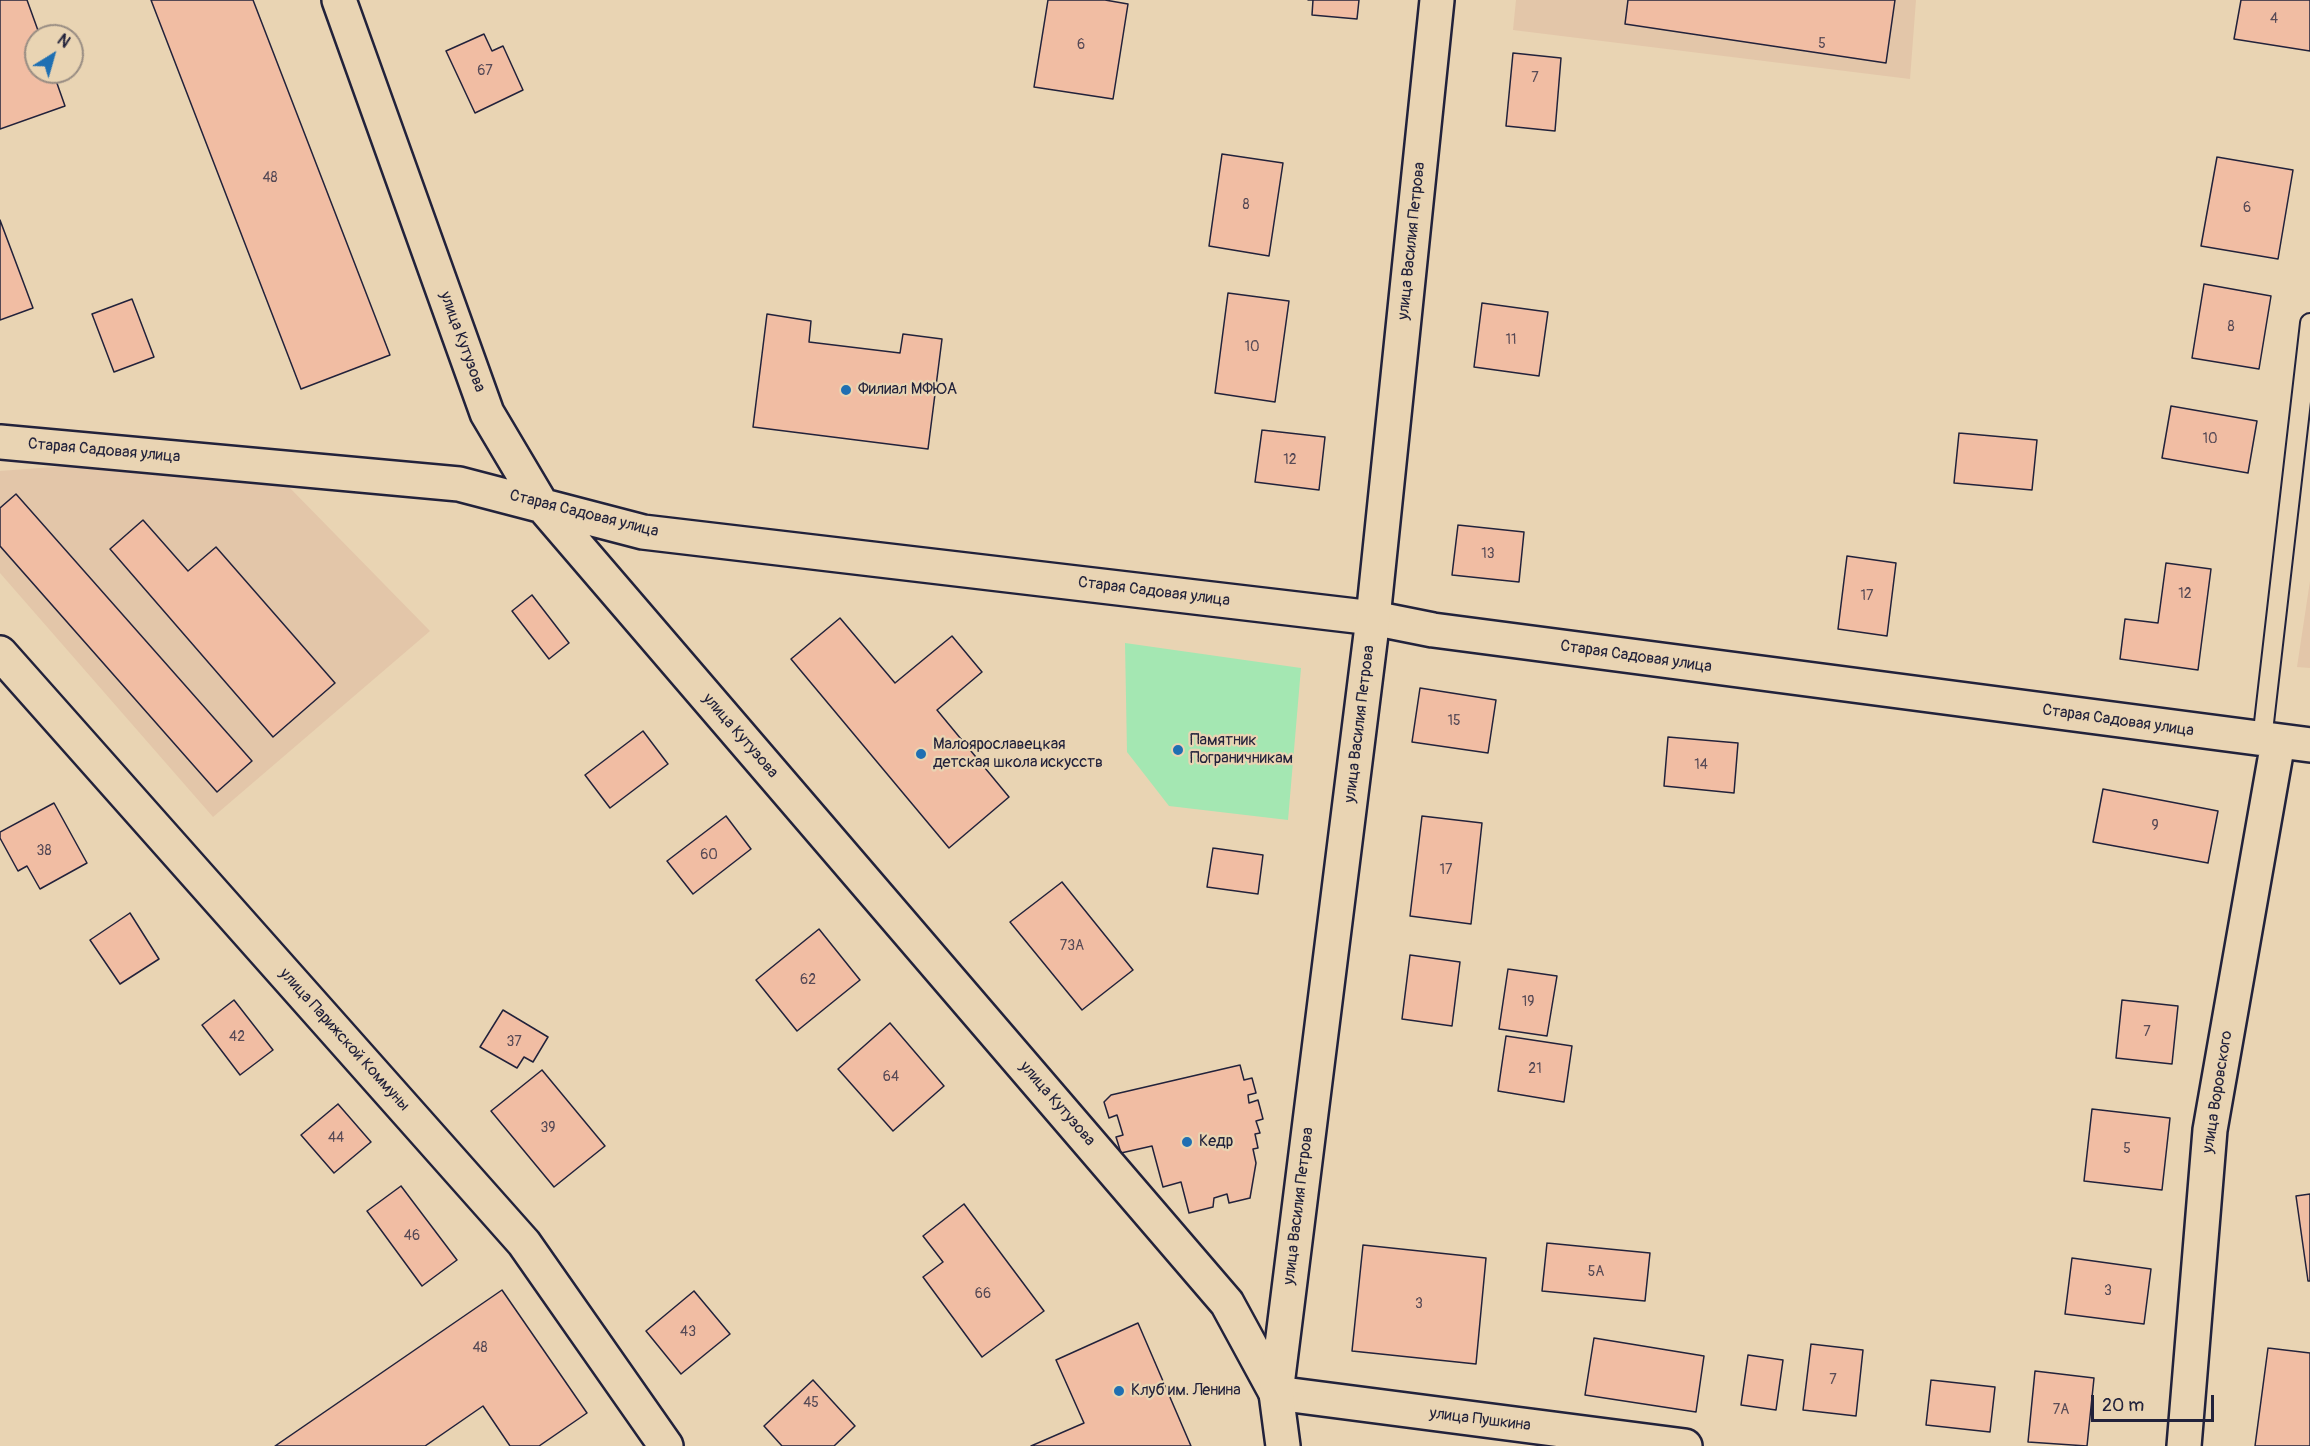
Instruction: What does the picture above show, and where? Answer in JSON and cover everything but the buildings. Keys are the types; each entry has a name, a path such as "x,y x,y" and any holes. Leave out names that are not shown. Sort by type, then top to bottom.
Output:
{"street":[{"name":"улица Кутузова","path":"339,0 487,413 541,504 1227,1303 1276,1393"},
{"name":"улица Василия Петрова","path":"1283,1446 1276,1393 1373,618 1437,0"},
{"name":"Старая Садовая улица","path":"0,442 459,484 643,532 1373,618 1433,630 2283,742"},
{"name":"улица Парижской Коммуны","path":"0,653 524,1243 666,1446"},
{"name":"улица Воровского","path":"2184,1446 2210,1130 2283,742"},
{"name":"улица Пушкина","path":"1276,1393 1685,1446"}],"lane":[{"path":"2283,742 2310,323"}],"shaded area":[{"path":"1516,0 1916,0 1910,79 1513,30"},
{"path":"119,462 289,487 430,631 213,817 0,573 0,471"},
{"path":"2310,581 2310,668 2297,667"}],"green space":[{"path":"1125,643 1301,668 1288,820 1169,806 1127,752"}],"place":[{"name":"Филиал МФЮА","path":"846,390"},
{"name":"Памятник Пограничникам","path":"1178,750"},
{"name":"Малоярославецкая детская школа искусств","path":"921,754"},
{"name":"Кедр","path":"1187,1142"},
{"name":"Клуб им. Ленина","path":"1119,1391"}]}
